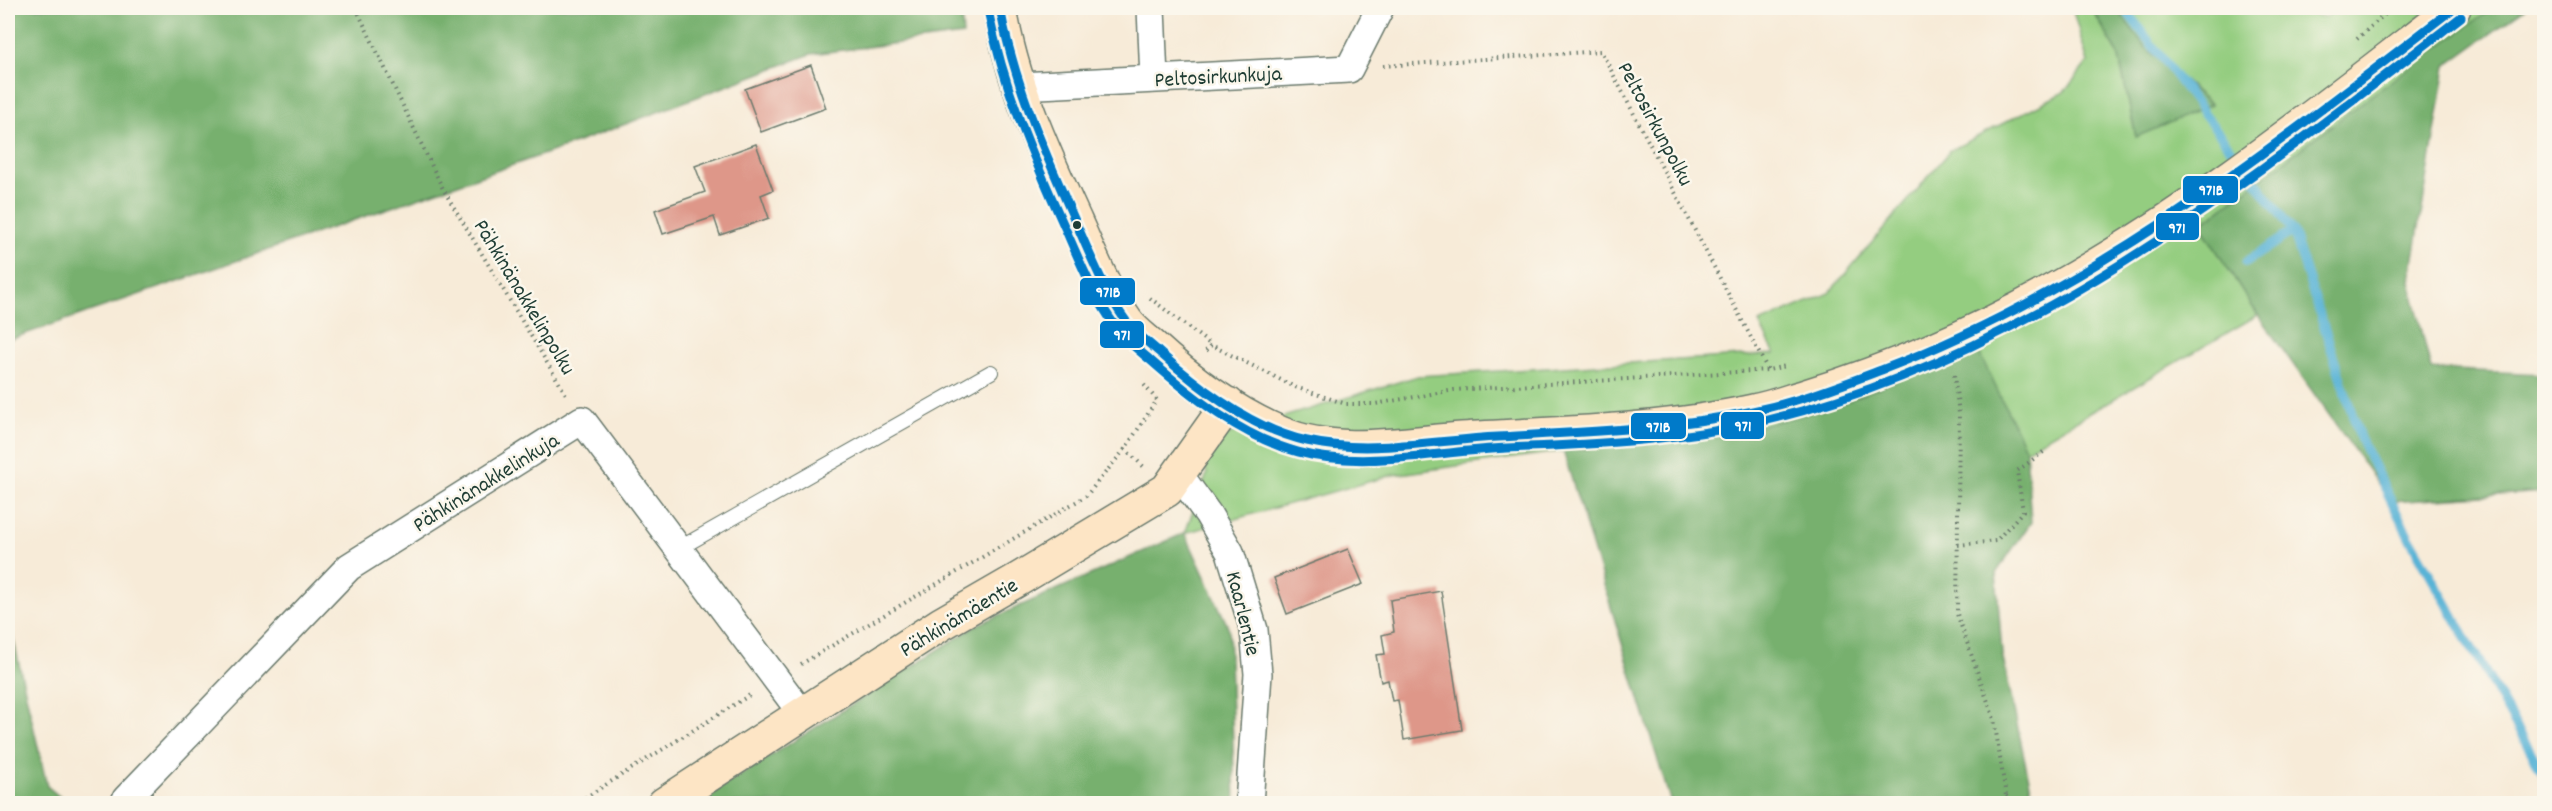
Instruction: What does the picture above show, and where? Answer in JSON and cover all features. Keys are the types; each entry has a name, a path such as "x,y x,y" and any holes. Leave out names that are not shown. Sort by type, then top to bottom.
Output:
{"street":[{"path":"1000,8 1003,30 1020,86 1088,250 1127,323 1184,376 1228,404 1282,434 1328,446 1394,445 1657,426 1755,411 1855,381 1950,342 2049,293 2159,227 2270,150 2454,8"},
{"path":"1151,8 1154,79"},
{"path":"1349,69 1380,8"},
{"name":"Peltosirkunkuja","path":"1020,86 1349,69"},
{"name":"Pähkinämäentie","path":"664,804 941,624 1167,490 1228,404"},
{"name":"Pähkinänakkelinkuja","path":"126,799 349,567 582,420 802,716"},
{"name":"Kaarlentie","path":"1178,473 1208,514 1230,552 1254,630 1258,674 1249,804"}],"lane":[{"path":"678,549 991,372"}],"path":[{"name":"Pähkinänakkelinpolku","path":"356,8 442,189 582,420"},
{"name":"Peltosirkunpolku","path":"1349,69 1601,51 1768,370"},
{"path":"1150,297 1211,345 1295,387 1346,404 1375,404 1454,390 1768,370 1790,366"},
{"path":"1950,342 1959,413 1957,614 1994,719 2006,796 2015,804"},
{"path":"1157,400 1184,376 1211,345"},
{"path":"575,804 775,679 1086,496 1125,449"},
{"path":"1958,545 1996,541 2023,512 2017,471 2046,450"},
{"path":"2001,804 2006,796"}],"green space":[{"path":"8,8 961,8 963,35 811,54 562,148 8,340"},
{"path":"2072,8 2091,8 2118,53 2136,137 2211,104 2147,49 2116,8 2286,8 2325,17 2338,8 2493,8 2200,225 2258,315 2026,450 1975,346 1833,407 1716,437 1563,451 1393,475 1185,533 1207,474 1198,443 1418,376 1775,354 1759,323 1829,293 1951,150 2064,92 2088,62"},
{"path":"2092,8 2116,8 2147,49 2211,105 2136,137 2118,53"},
{"path":"2493,8 2526,8 2446,66 2410,281 2431,369 2544,374 2544,492 2391,502 2258,315 2200,225 2381,88"},
{"path":"1976,346 2026,450 2031,522 1996,573 2002,654 2034,803 1671,803 1563,451 1716,437 1833,407"},
{"path":"1185,533 1229,629 1235,803 696,803 979,624"},
{"path":"8,616 47,786 67,803 8,803"}],"building":[{"path":"811,65 826,108 761,132 745,89"},
{"path":"756,144 773,190 761,195 769,218 720,235 714,217 663,234 655,210 705,192 695,166"},
{"path":"1348,549 1363,584 1287,614 1274,578"},
{"path":"1441,591 1462,730 1404,740 1398,700 1392,701 1388,680 1381,682 1376,655 1385,654 1382,635 1394,632 1390,600"}],"waterway":[{"path":"2124,8 2293,231 2360,438 2411,541 2544,775"},
{"path":"2246,262 2293,231"},
{"path":"2038,801 2043,804"}],"transit line":[{"name":"971B","path":"1000,8 1013,64 1042,144 1098,273 1126,321 1192,380 1247,417 1266,427 1307,441 1354,447 1598,431 1697,421 1730,416 1793,401 1884,369 1962,336 2038,298 2111,256 2251,162 2454,8"},
{"name":"971","path":"988,10 1002,67 1031,148 1088,279 1108,316 1120,332 1200,401 1257,436 1298,452 1322,457 1370,460 1492,449 1665,438 1768,420 1865,391 1958,353 2048,307 2135,255 2219,199 2301,140 2461,17"}]}
